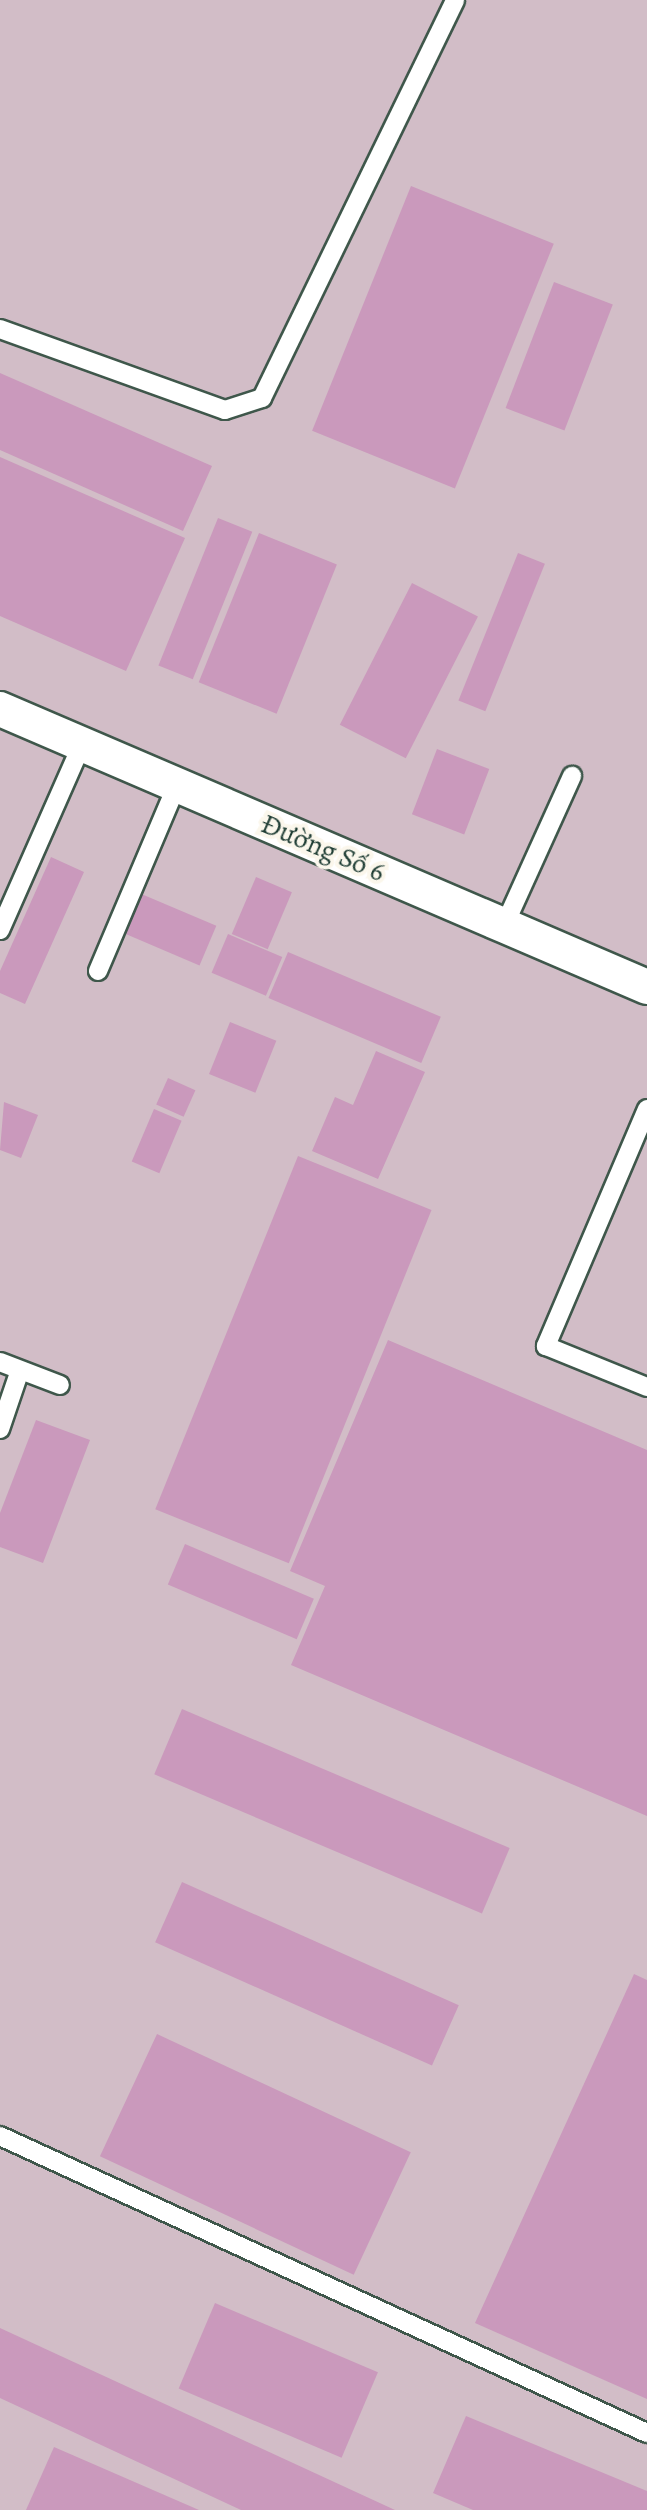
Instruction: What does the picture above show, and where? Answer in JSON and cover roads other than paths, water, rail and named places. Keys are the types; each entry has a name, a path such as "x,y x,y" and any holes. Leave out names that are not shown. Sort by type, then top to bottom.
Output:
{"street":[{"name":"Đường Số 6","path":"0,709 647,987"}],"lane":[{"path":"0,329 225,410 262,398 455,0"},
{"path":"0,930 82,744"},
{"path":"504,926 572,776"},
{"path":"98,971 177,785"},
{"path":"647,1109 546,1346 647,1387"},
{"path":"0,1362 60,1385"},
{"path":"0,1429 20,1370"},
{"path":"0,2136 647,2433"}]}
